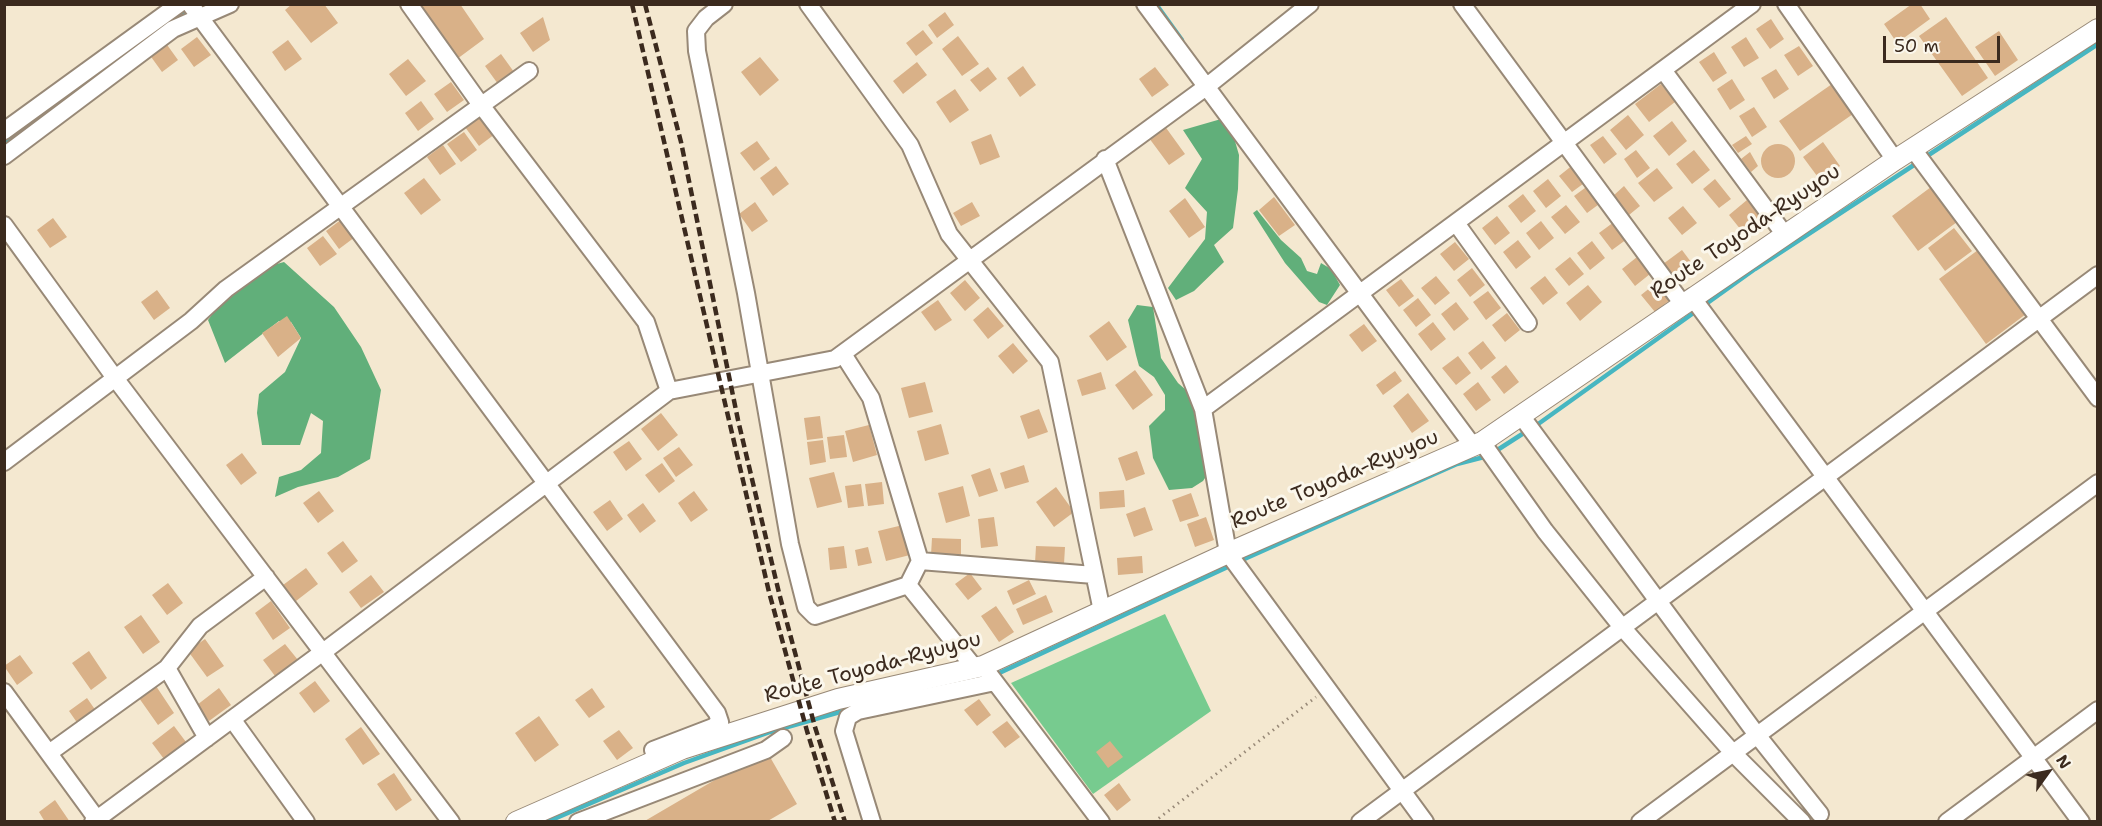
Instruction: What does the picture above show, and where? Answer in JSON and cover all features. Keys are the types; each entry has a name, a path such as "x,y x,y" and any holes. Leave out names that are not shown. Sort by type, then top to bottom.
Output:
{"main road":[{"name":"Route Toyoda-Ryuyou","path":"516,822 682,748 838,699 978,666 1228,553 1478,444 1522,417 1687,300 1895,160 2097,29"}],"street":[{"path":"4,131 179,4"},
{"path":"4,156 173,29 194,10 230,4"},
{"path":"409,4 481,105 646,322 669,391"},
{"path":"724,4 706,18 696,31 698,51 746,293 790,544 806,607 815,616 908,585 920,561 871,398 843,354"},
{"path":"808,4 910,145 948,234 1050,362 1102,611"},
{"path":"1145,4 1360,294 1621,626 1733,753 1802,822"},
{"path":"4,692 96,821 669,391 835,359 1206,87 1310,4"},
{"path":"1462,4 1563,144 1825,475 2081,822"},
{"path":"1203,409 1752,4"},
{"path":"1786,4 1895,160"},
{"path":"194,10 717,712 720,722 713,727 653,750 656,760"},
{"path":"1663,70 1785,234"},
{"path":"4,462 191,321 226,289 529,71"},
{"path":"1913,149 2097,398"},
{"path":"1105,159 1203,409 1228,553 1425,822"},
{"path":"1456,223 1528,323"},
{"path":"4,225 115,378 451,822"},
{"path":"1360,822 1621,626 2097,275"},
{"path":"1522,417 1757,735 1820,814"},
{"path":"1640,822 2097,483"},
{"path":"920,561 1095,575"},
{"path":"49,753 167,668 200,626 266,577"},
{"path":"908,585 978,666 995,682 1101,822"},
{"path":"167,668 207,738"},
{"path":"872,822 844,731 848,717 858,711 995,682"},
{"path":"1947,822 2097,711"},
{"path":"232,719 306,822"},
{"path":"578,822 766,750 783,738"}],"path":[{"path":"1154,822 1327,688"}],"green space":[{"path":"1228,117 1239,155 1233,228 1214,245 1224,262 1194,291 1176,300 1168,288 1205,239 1207,212 1185,188 1202,159 1183,130"},
{"path":"1257,210 1281,240 1301,258 1307,271 1317,274 1321,263 1331,269 1340,285 1327,305 1319,302 1285,263 1253,213"},
{"path":"284,262 334,307 361,347 381,390 370,459 338,477 298,487 275,497 279,477 301,470 321,453 323,421 311,413 300,445 262,445 257,413 259,394 285,372 301,338 291,322 279,321 225,363 208,320 231,289 251,271"},
{"path":"1137,305 1153,307 1161,358 1178,383 1186,390 1197,409 1213,466 1203,481 1192,488 1169,490 1153,458 1149,426 1165,410 1165,395 1154,377 1139,366 1128,320"},
{"path":"1165,614 1211,711 1093,794 1011,683"}],"building":[{"path":"292,4 324,4 338,23 311,43 285,10"},
{"path":"411,4 460,4 484,39 457,59"},
{"path":"1912,4 1920,4 1930,19 1897,43 1884,24"},
{"path":"945,12 954,25 937,38 928,25"},
{"path":"543,17 550,40 533,52 520,33"},
{"path":"1946,17 1988,78 1962,96 1919,36"},
{"path":"1771,19 1784,39 1770,49 1756,29"},
{"path":"923,30 933,43 916,56 906,43"},
{"path":"1999,31 2018,60 1995,76 1975,47"},
{"path":"958,36 979,64 962,76 942,49"},
{"path":"197,37 211,55 194,67 181,49"},
{"path":"1746,37 1759,58 1744,67 1731,47"},
{"path":"288,40 302,59 285,71 272,52"},
{"path":"165,42 178,60 162,72 149,54"},
{"path":"1799,46 1813,66 1798,76 1784,55"},
{"path":"1714,52 1727,73 1713,82 1699,62"},
{"path":"501,54 514,72 498,84 485,66"},
{"path":"760,57 779,80 760,96 741,72"},
{"path":"408,59 426,81 406,96 389,74"},
{"path":"917,62 927,75 903,94 893,81"},
{"path":"1023,66 1036,85 1020,97 1007,78"},
{"path":"988,67 997,79 980,92 970,80"},
{"path":"1155,67 1169,85 1152,97 1139,79"},
{"path":"1776,69 1789,89 1774,99 1761,78"},
{"path":"1732,79 1745,100 1730,110 1717,89"},
{"path":"451,82 464,100 447,112 434,94"},
{"path":"1661,84 1675,102 1649,122 1635,104"},
{"path":"1832,84 1853,114 1800,151 1779,121"},
{"path":"955,89 969,110 950,123 936,102"},
{"path":"421,101 434,119 418,131 405,113"},
{"path":"1754,107 1767,127 1752,137 1739,116"},
{"path":"482,115 495,134 479,146 465,127"},
{"path":"1628,115 1644,135 1626,150 1610,130"},
{"path":"1672,121 1687,141 1669,156 1653,136"},
{"path":"1164,125 1185,154 1169,165 1149,138"},
{"path":"464,132 477,150 461,162 447,144"},
{"path":"991,134 1000,157 980,165 971,142"},
{"path":"1603,136 1617,154 1604,164 1590,145"},
{"path":"1746,136 1752,144 1738,153 1732,145"},
{"path":"757,141 770,159 754,171 740,153"},
{"path":"1823,142 1840,166 1820,180 1803,157"},
{"path":"1778,144 1790,149 1795,161 1790,173 1778,178 1766,173 1761,161 1766,149"},
{"path":"443,145 456,164 440,175 427,157"},
{"path":"1636,150 1650,168 1637,178 1624,159"},
{"path":"1694,150 1710,170 1692,184 1676,164"},
{"path":"1750,152 1758,166 1751,172 1741,159"},
{"path":"1574,164 1587,181 1572,192 1559,176"},
{"path":"776,166 789,184 773,196 760,178"},
{"path":"1657,168 1673,188 1654,202 1638,183"},
{"path":"424,178 441,200 421,215 404,193"},
{"path":"1548,179 1561,196 1546,208 1533,191"},
{"path":"1715,179 1731,199 1719,208 1703,189"},
{"path":"1589,185 1602,202 1587,213 1574,196"},
{"path":"1624,186 1640,206 1629,215 1613,196"},
{"path":"1931,187 1957,222 1918,251 1892,216"},
{"path":"1523,194 1536,211 1521,223 1508,206"},
{"path":"1274,197 1295,225 1279,236 1259,210"},
{"path":"1185,198 1205,227 1189,238 1169,211"},
{"path":"1747,200 1763,220 1745,235 1729,215"},
{"path":"755,202 768,221 752,232 739,214"},
{"path":"972,202 980,216 961,226 953,213"},
{"path":"1566,205 1580,222 1565,234 1551,217"},
{"path":"1683,206 1697,223 1682,235 1668,218"},
{"path":"1497,216 1510,233 1495,245 1482,228"},
{"path":"53,218 67,237 50,248 37,230"},
{"path":"342,219 355,237 339,249 326,231"},
{"path":"1541,221 1554,238 1539,250 1526,233"},
{"path":"1614,222 1627,239 1612,250 1599,233"},
{"path":"1954,228 1972,251 1945,271 1928,248"},
{"path":"323,236 337,254 320,266 307,248"},
{"path":"1518,240 1531,257 1516,269 1503,252"},
{"path":"1592,241 1605,258 1590,270 1577,253"},
{"path":"1455,242 1469,259 1454,271 1440,254"},
{"path":"1682,250 1697,270 1679,284 1663,264"},
{"path":"1978,250 2026,314 1986,344 1939,279"},
{"path":"1570,257 1584,274 1569,286 1555,269"},
{"path":"1637,257 1650,274 1635,286 1622,269"},
{"path":"1472,268 1485,285 1470,297 1457,280"},
{"path":"1436,276 1450,293 1435,305 1421,288"},
{"path":"1545,276 1558,293 1543,305 1530,288"},
{"path":"1401,279 1414,296 1399,307 1386,290"},
{"path":"965,280 980,298 965,311 950,293"},
{"path":"1656,283 1670,300 1655,312 1641,295"},
{"path":"1588,285 1602,302 1580,321 1566,303"},
{"path":"157,290 170,308 154,320 141,302"},
{"path":"1488,291 1501,308 1486,320 1473,302"},
{"path":"1418,298 1431,315 1416,327 1403,310"},
{"path":"938,300 952,320 935,331 921,312"},
{"path":"1456,302 1469,319 1454,331 1441,314"},
{"path":"988,307 1004,326 988,339 973,320"},
{"path":"1507,313 1520,330 1505,342 1492,325"},
{"path":"287,316 301,338 278,357 262,333"},
{"path":"1109,321 1127,347 1107,361 1089,336"},
{"path":"1433,322 1446,339 1431,351 1418,334"},
{"path":"1364,324 1377,341 1362,352 1349,335"},
{"path":"1483,341 1496,358 1481,370 1468,353"},
{"path":"1013,343 1028,361 1013,374 998,356"},
{"path":"1458,356 1471,373 1456,385 1442,368"},
{"path":"1506,365 1519,382 1504,394 1491,377"},
{"path":"1135,370 1153,395 1133,410 1115,385"},
{"path":"1395,371 1402,381 1383,395 1376,385"},
{"path":"1101,372 1106,389 1082,396 1077,380"},
{"path":"925,382 933,412 909,418 901,388"},
{"path":"1478,382 1491,400 1476,411 1463,394"},
{"path":"1408,393 1429,421 1412,433 1393,406"},
{"path":"1039,409 1048,432 1028,439 1020,416"},
{"path":"661,413 678,435 658,451 641,429"},
{"path":"820,416 823,438 807,440 804,418"},
{"path":"941,424 949,454 925,461 917,431"},
{"path":"869,425 877,455 853,462 845,431"},
{"path":"844,435 847,457 830,459 827,437"},
{"path":"823,440 826,462 810,465 807,442"},
{"path":"629,441 642,459 626,471 613,452"},
{"path":"679,447 693,465 676,477 663,458"},
{"path":"1137,451 1145,474 1126,481 1118,458"},
{"path":"242,453 257,473 241,485 226,465"},
{"path":"662,463 675,481 659,493 645,475"},
{"path":"1024,465 1029,482 1005,489 1000,473"},
{"path":"990,468 998,491 979,497 971,475"},
{"path":"834,472 842,502 817,508 809,478"},
{"path":"882,482 884,504 868,506 865,484"},
{"path":"861,484 864,506 848,508 845,486"},
{"path":"963,486 970,516 946,523 938,493"},
{"path":"1056,487 1074,512 1054,527 1036,502"},
{"path":"1124,490 1125,507 1100,509 1099,492"},
{"path":"319,491 334,511 318,523 303,503"},
{"path":"694,491 708,510 691,522 678,503"},
{"path":"1191,493 1199,516 1180,522 1172,500"},
{"path":"610,500 623,519 607,531 593,512"},
{"path":"643,503 656,521 640,533 627,515"},
{"path":"1145,507 1153,530 1134,537 1126,514"},
{"path":"994,517 998,546 981,548 978,519"},
{"path":"1206,517 1214,540 1195,547 1187,524"},
{"path":"903,525 910,555 886,561 878,531"},
{"path":"932,538 961,539 961,556 931,555"},
{"path":"343,541 358,561 342,573 327,553"},
{"path":"844,546 847,568 830,570 828,548"},
{"path":"1036,546 1065,547 1064,564 1035,563"},
{"path":"868,547 872,563 858,566 855,550"},
{"path":"1142,556 1143,573 1118,575 1117,558"},
{"path":"306,568 318,584 296,601 283,585"},
{"path":"970,573 982,589 968,600 955,584"},
{"path":"371,575 384,592 361,608 349,592"},
{"path":"1029,580 1036,594 1013,605 1007,591"},
{"path":"168,583 183,603 167,615 152,595"},
{"path":"1046,595 1053,612 1023,625 1016,609"},
{"path":"271,601 290,628 273,640 255,613"},
{"path":"996,606 1014,632 999,642 981,616"},
{"path":"141,615 160,642 143,654 124,627"},
{"path":"205,639 224,666 207,677 188,651"},
{"path":"285,644 298,660 275,676 263,660"},
{"path":"89,651 107,678 91,690 72,663"},
{"path":"20,655 33,673 17,685 4,666"},
{"path":"315,681 330,701 314,713 299,693"},
{"path":"156,686 174,713 158,725 139,698"},
{"path":"219,688 231,705 209,721 197,705"},
{"path":"592,688 605,707 589,718 575,700"},
{"path":"87,698 96,711 78,724 69,711"},
{"path":"979,699 991,715 977,726 964,710"},
{"path":"539,716 559,745 535,762 515,733"},
{"path":"1007,721 1020,737 1005,748 992,732"},
{"path":"174,726 186,742 164,759 152,743"},
{"path":"361,727 380,754 363,765 345,739"},
{"path":"619,730 633,748 617,760 603,741"},
{"path":"1110,741 1123,757 1108,768 1096,752"},
{"path":"766,750 797,804 766,822 643,822"},
{"path":"394,773 412,800 396,811 377,784"},
{"path":"1119,783 1131,800 1117,811 1104,795"},
{"path":"55,800 70,822 45,822 39,812"}],"waterway":[{"path":"1156,4 1182,40"},
{"path":"174,20 190,10"},
{"path":"1924,158 2098,44"},
{"path":"4,144 92,79"},
{"path":"1534,427 1755,269 1917,163"},
{"path":"1240,561 1457,464 1488,456 1527,431"},
{"path":"995,675 1232,565"},
{"path":"547,822 684,763 770,732 847,710"}],"railway":[{"path":"632,4 769,592 807,731 835,822"},
{"path":"645,4 681,142 738,420 779,593 815,727 845,822"}]}
